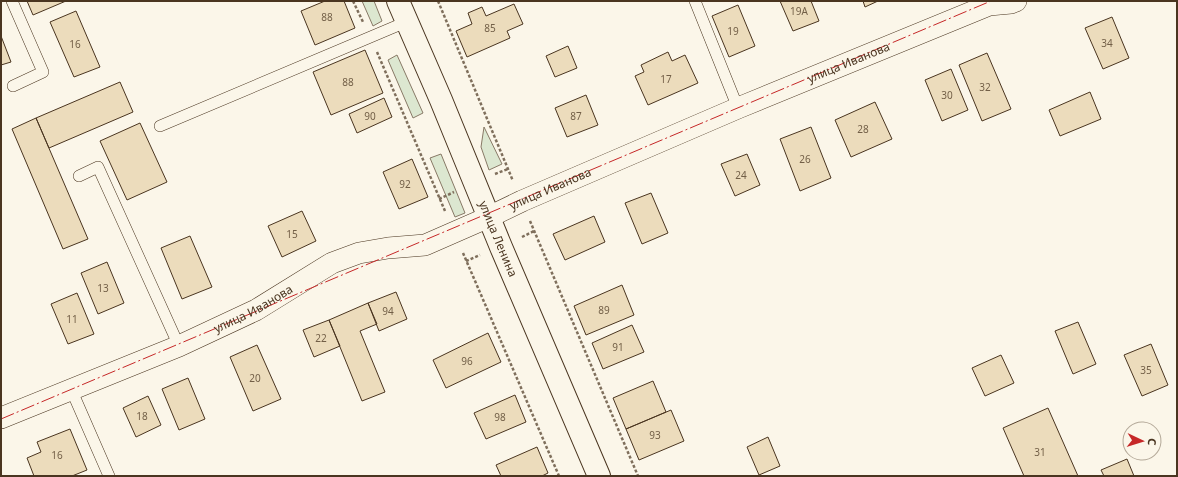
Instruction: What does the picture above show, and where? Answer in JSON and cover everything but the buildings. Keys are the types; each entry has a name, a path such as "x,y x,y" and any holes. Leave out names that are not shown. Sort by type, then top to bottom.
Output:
{"street":[{"name":"улица Ленина","path":"398,1 599,476"},
{"name":"улица Иванова","path":"1,418 179,346 256,310 332,263 359,253 388,248 425,245 522,201 738,108 989,5 1011,3 1016,1"}],"lane":[{"path":"12,1 43,72 13,86"},
{"path":"695,1 738,108"},
{"path":"160,126 406,22"},
{"path":"79,176 98,166 179,346"},
{"path":"71,389 109,476"}],"path":[{"path":"438,1 638,476"}],"green space":[{"path":"362,1 374,1 382,21 373,26"},
{"path":"397,55 423,113 413,118 388,60"},
{"path":"484,127 502,164 489,170 481,147"},
{"path":"441,154 465,213 455,217 430,158"}],"power":[{"path":"1,419 991,1"}]}
